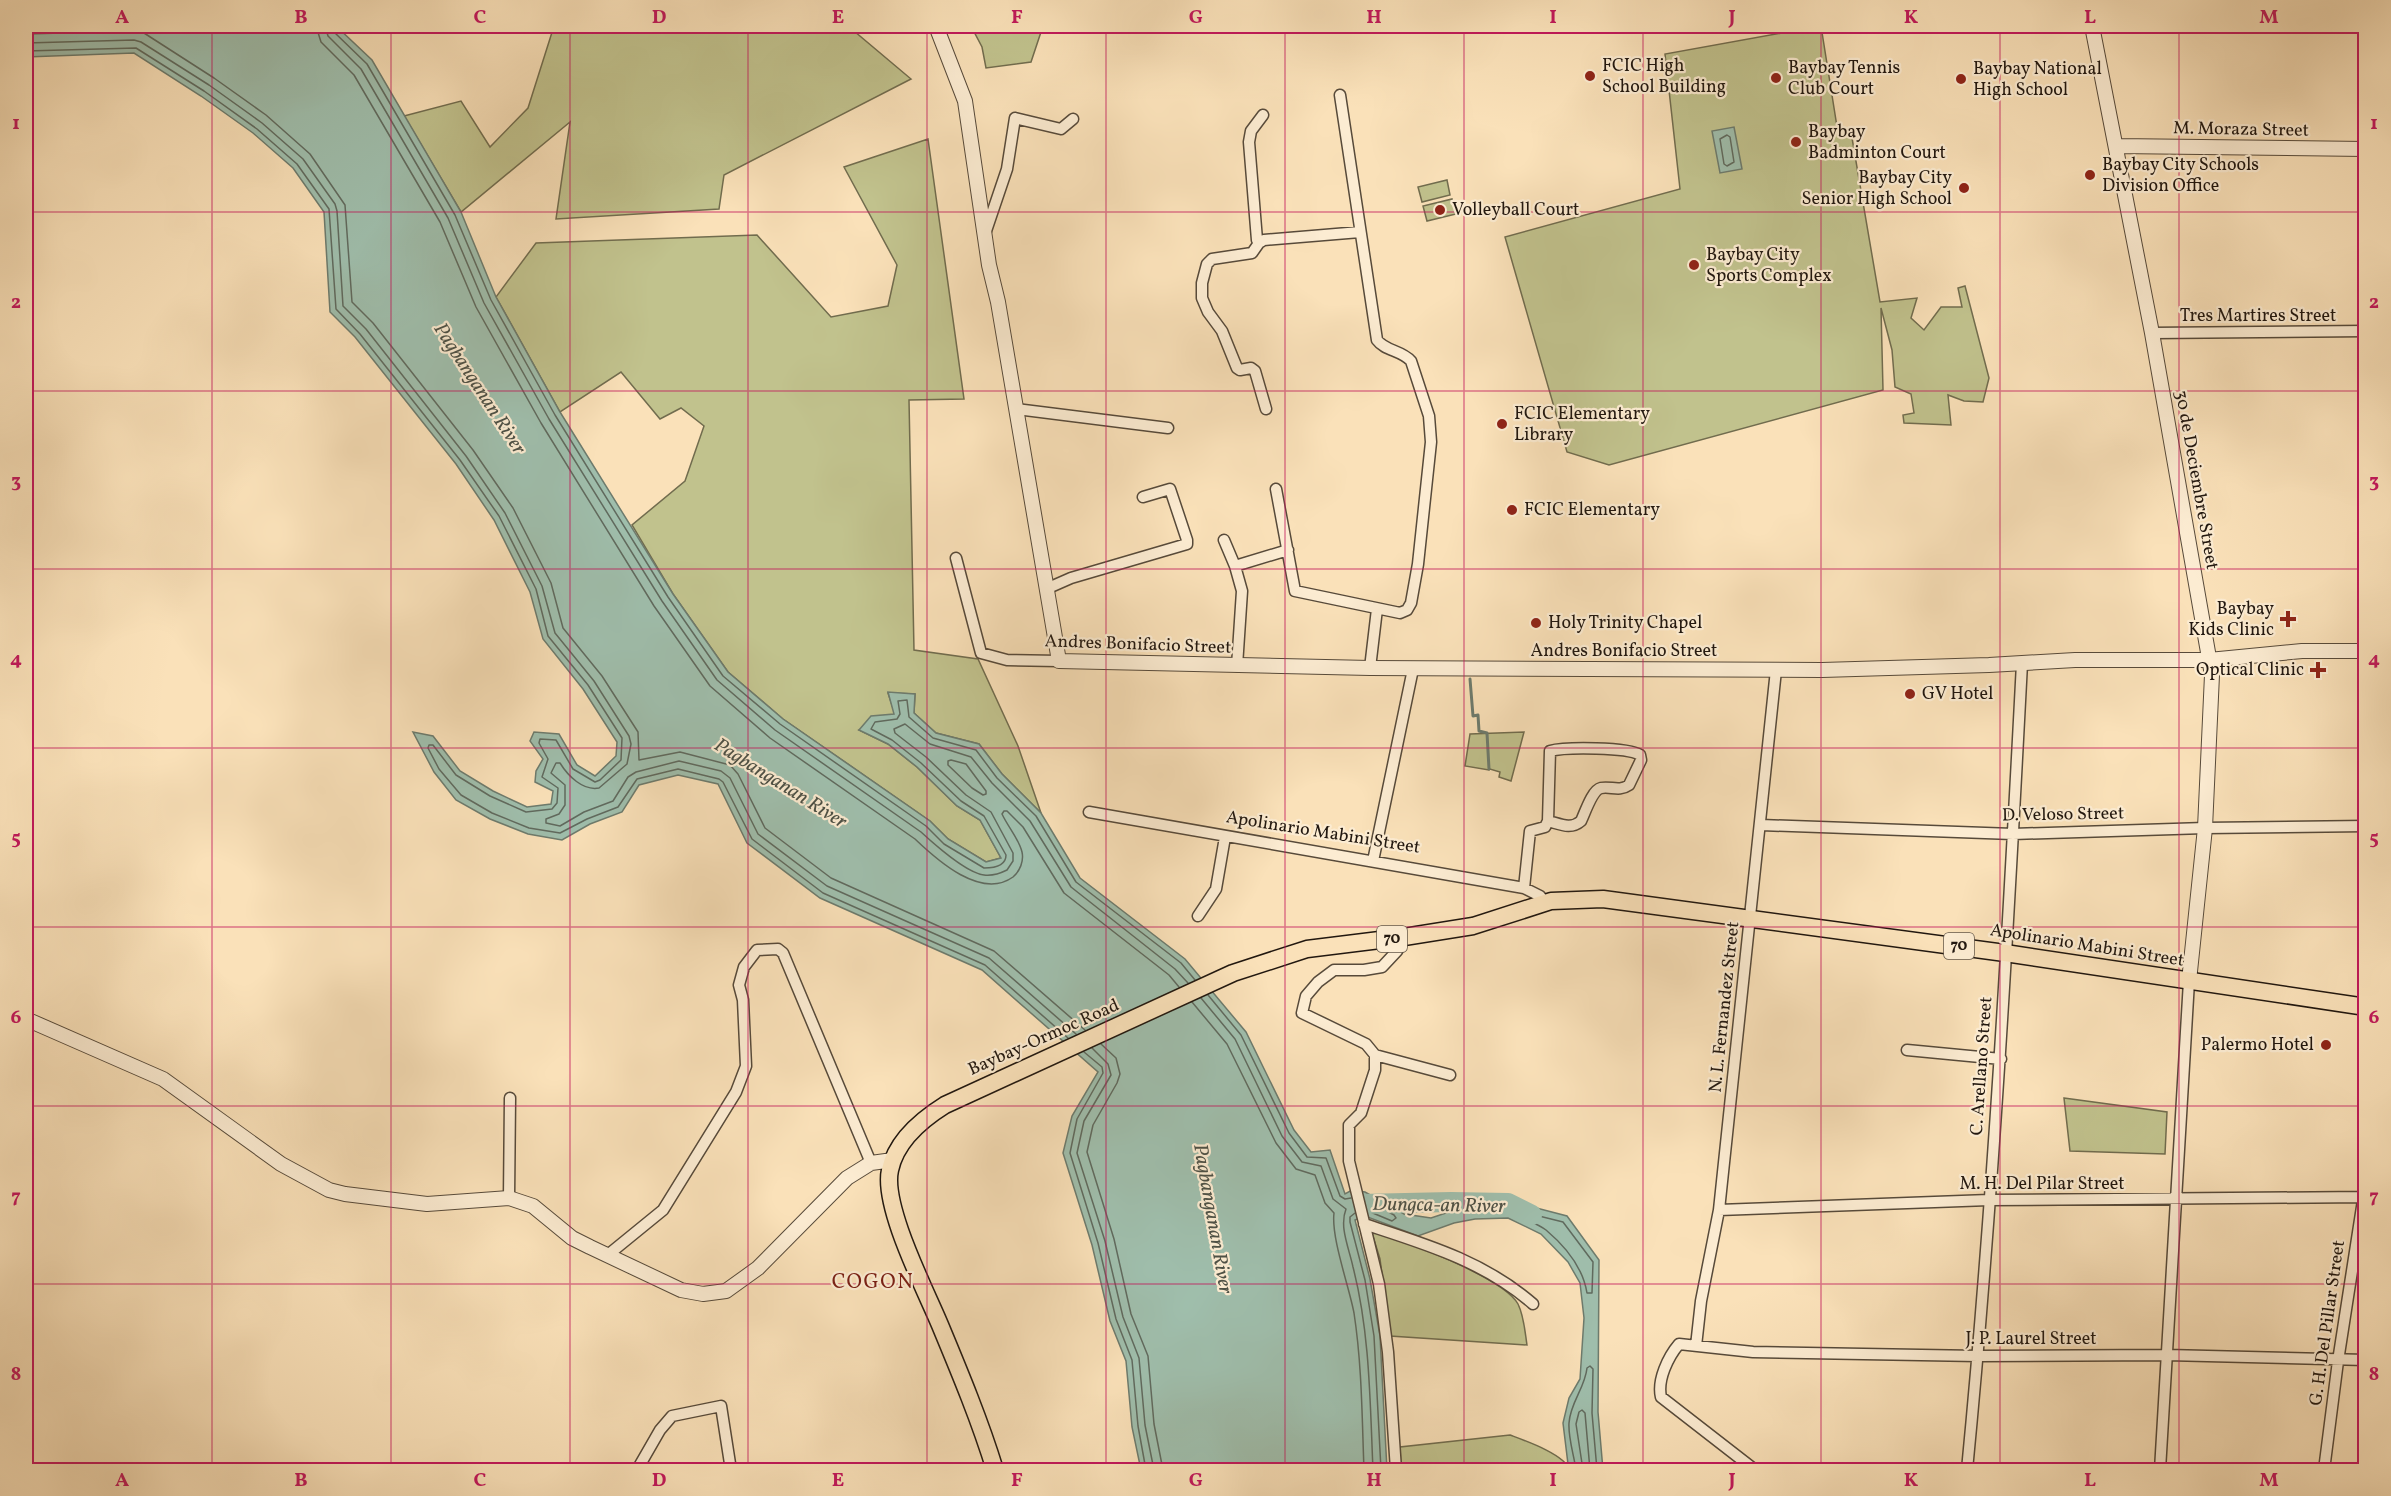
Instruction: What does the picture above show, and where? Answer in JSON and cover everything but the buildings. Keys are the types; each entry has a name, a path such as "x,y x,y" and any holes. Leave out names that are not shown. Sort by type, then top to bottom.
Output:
{"main road":[{"name":"Apolinario Mabini Street","path":"1548,902 1603,899 2006,952 2366,1007"},
{"name":"Baybay-Ormoc Road","path":"995,1470 891,1200 889,1178 893,1160 909,1134 926,1117 969,1093 999,1082 1233,973 1307,949 1473,926 1548,902"}],"street":[{"path":"936,26 965,101 985,235 1059,661"},
{"name":"30 de Deciembre Street","path":"2092,26 2152,333 2212,675 2205,828 2189,981"},
{"path":"1276,489 1293,588 1296,592 1400,613 1410,607 1418,564 1431,436 1429,416 1411,361 1403,354 1384,347 1377,340 1340,95"},
{"path":"1259,243 1249,142 1251,131 1263,115"},
{"path":"985,235 1007,169 1015,118 1061,129 1073,119"},
{"name":"M. Moraza Street","path":"2116,146 2366,149"},
{"path":"1266,409 1255,371 1251,368 1240,370 1237,368 1222,331 1204,305 1202,290 1204,275 1210,260 1252,253 1264,240 1360,232"},
{"name":"Tres Martires Street","path":"2152,333 2366,332"},
{"path":"1016,409 1168,428"},
{"path":"1046,589 1071,578 1186,544 1187,540 1170,489 1143,497"},
{"path":"1224,540 1236,566 1242,591 1237,666"},
{"path":"1236,566 1288,550"},
{"name":"Andres Bonifacio Street","path":"956,558 981,653 1007,660 1413,669 1776,670 2075,660 2209,660 2302,651 2366,651"},
{"path":"1370,668 1377,609"},
{"name":"C. Arellano Street","path":"1966,1470 1978,1356 2001,1059 2022,663"},
{"path":"1373,861 1413,669"},
{"name":"N. L. Fernandez Street","path":"1696,1346 1701,1301 1719,1210 1776,670"},
{"path":"1524,888 1530,831 1545,826 1548,820 1550,751 1597,749 1636,752 1640,755 1641,759 1629,785 1621,789 1600,788 1595,792 1581,821 1577,824 1564,825 1548,820"},
{"name":"Apolinario Mabini Street","path":"1089,812 1524,888 1548,902"},
{"name":"D. Veloso Street","path":"1761,825 2013,834 2366,826"},
{"path":"1198,916 1216,889 1225,837"},
{"path":"1404,937 1396,951 1382,967 1364,970 1334,970 1318,982 1306,996 1302,1012 1366,1044 1375,1055 1450,1075"},
{"path":"609,1254 663,1210 736,1092 746,1066 743,1000 739,985 744,967 757,950 778,949 783,953 871,1163"},
{"path":"2160,1470 2189,981"},
{"path":"26,1019 164,1079 281,1164 329,1190 427,1204 509,1198 533,1206 572,1238 681,1290 703,1294 726,1291 758,1268 847,1178 871,1163 893,1160"},
{"path":"1907,1050 2001,1059"},
{"path":"1375,1055 1375,1070 1361,1113 1349,1125 1349,1161 1353,1185 1379,1284 1388,1352 1396,1470"},
{"path":"509,1198 510,1098"},
{"name":"G. H. Del Pillar Street","path":"2324,1470 2338,1361 2366,1181"},
{"name":"M. H. Del Pilar Street","path":"1719,1210 1989,1200 2364,1197"},
{"path":"1363,1221 1450,1254 1510,1284 1533,1304"},
{"path":"1696,1346 1679,1344 1674,1350 1661,1378 1659,1390 1661,1397 1755,1470"},
{"name":"J. P. Laurel Street","path":"1696,1346 1753,1352 1978,1356 2167,1355 2366,1360"},
{"path":"637,1470 660,1430 672,1416 721,1406 731,1470"}],"green space":[{"path":"554,26 848,26 911,79 724,175 719,209 556,219 570,122 461,212 404,116 461,101 490,147 528,108"},
{"path":"971,26 1043,26 1031,62 986,68 982,47"},
{"name":"Baybay City Sports Complex","path":"1821,26 1838,133 1851,132 1880,302 1917,298 1911,318 1924,330 1941,307 1962,307 1958,288 1965,286 1989,378 1983,402 1964,401 1948,395 1951,425 1904,423 1903,415 1914,413 1911,394 1895,387 1892,350 1881,308 1883,390 1609,465 1567,452 1505,237 1680,189 1665,54"},
{"path":"928,139 964,399 909,400 914,650 978,659 1018,746 1041,813 1002,774 979,744 936,733 914,713 915,694 888,693 895,714 859,730 888,744 917,767 957,806 980,820 1001,858 986,862 948,839 930,821 783,719 728,672 673,594 632,525 685,481 704,426 681,408 660,419 621,372 560,412 496,297 536,243 757,235 831,317 888,306 897,265 844,167"},
{"name":"Volleyball Court","path":"1447,180 1450,195 1422,202 1418,187"},
{"name":"Volleyball Court","path":"1452,199 1456,214 1427,221 1423,206"},
{"path":"1524,732 1511,781 1499,777 1500,772 1465,766 1470,734"},
{"path":"2064,1098 2167,1112 2165,1154 2070,1151"},
{"path":"1371,1230 1473,1271 1509,1293 1520,1309 1527,1345 1390,1336 1380,1259"},
{"path":"1510,1435 1553,1453 1570,1470 1401,1470 1400,1447"}],"water":[{"name":"Pagbanganan River","path":"26,26 336,26 372,60 461,212 496,297 560,412 673,594 728,672 783,719 930,821 948,839 986,862 1001,858 980,820 957,806 917,767 888,744 859,730 871,716 894,714 888,692 915,694 914,713 936,733 979,744 1002,774 1041,813 1080,878 1185,959 1246,1032 1294,1130 1311,1152 1330,1150 1345,1194 1352,1190 1365,1192 1404,1214 1431,1218 1467,1206 1517,1203 1567,1216 1599,1260 1598,1412 1603,1470 1570,1470 1568,1464 1563,1423 1569,1398 1580,1379 1584,1318 1580,1283 1568,1262 1541,1234 1508,1218 1475,1219 1454,1223 1418,1236 1365,1216 1355,1220 1370,1279 1380,1336 1387,1470 1141,1470 1132,1427 1126,1361 1110,1321 1092,1245 1063,1153 1072,1116 1098,1072 982,970 820,898 747,843 718,784 678,775 639,785 622,812 590,824 562,840 528,834 490,819 456,800 434,772 413,732 433,736 460,771 493,791 527,807 551,804 553,791 535,782 536,771 543,759 530,741 534,732 559,734 577,765 595,776 616,756 617,742 583,689 543,639 530,592 494,520 456,464 355,337 330,312 324,212 293,168 253,133 134,53 26,57"},
{"path":"1734,127 1742,169 1720,173 1712,131"}],"waterway":[{"path":"1470,679 1473,716 1478,715 1479,731 1487,733 1489,769"},
{"name":"Dungca-an River","path":"1360,1204 1508,1203 1532,1215"}],"place":[{"name":"FCIC High School Building","path":"1590,76"},
{"name":"Baybay Tennis Club Court","path":"1776,78"},
{"name":"Baybay National High School","path":"1961,79"},
{"name":"Baybay Badminton Court","path":"1796,142"},
{"name":"Baybay City Schools Division Office","path":"2090,175"},
{"name":"Baybay City Senior High School","path":"1964,188"},
{"name":"Volleyball Court","path":"1440,210"},
{"name":"Baybay City Sports Complex","path":"1694,265"},
{"name":"FCIC Elementary Library","path":"1502,424"},
{"name":"FCIC Elementary","path":"1512,510"},
{"name":"Baybay Kids Clinic","path":"2288,619"},
{"name":"Holy Trinity Chapel","path":"1536,623"},
{"name":"Optical Clinic","path":"2318,670"},
{"name":"GV Hotel","path":"1910,694"},
{"name":"Palermo Hotel","path":"2326,1045"}],"district":[{"name":"COGON","path":"873,1282"}]}
